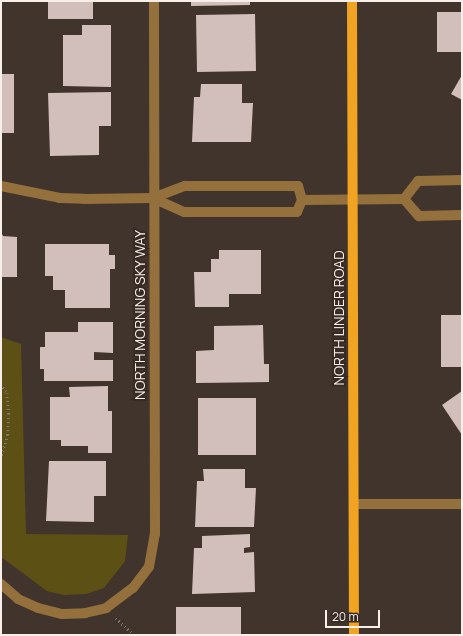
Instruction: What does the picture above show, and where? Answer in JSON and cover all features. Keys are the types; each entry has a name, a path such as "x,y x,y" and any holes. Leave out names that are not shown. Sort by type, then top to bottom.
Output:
{"main road":[{"name":"NORTH LINDER ROAD","path":"352,1 354,635"}],"street":[{"name":"NORTH MORNING SKY WAY","path":"106,608 133,588 148,568 155,534 153,198 154,1"},
{"path":"404,199 418,181 462,180"},
{"path":"1,186 60,198 153,198 185,186 298,186 302,200 297,212 184,212 153,198"},
{"path":"302,200 404,199 419,216 462,216"},
{"path":"354,504 462,504"},
{"path":"1,584 18,598 38,608 62,614 85,613 106,608"}],"path":[{"path":"1,384 7,393 9,414 8,435 1,458"},
{"path":"106,608 134,635"}],"shaded area":[{"path":"1,337 21,344 26,534 128,535 125,561 104,588 86,594 64,595 47,591 1,557"}],"building":[{"path":"48,1 93,1 93,19 48,19"},
{"path":"191,1 250,1 250,5 191,6"},
{"path":"437,12 462,12 462,52 437,52"},
{"path":"255,14 256,71 197,72 196,15"},
{"path":"82,25 111,25 111,87 63,86 63,35 82,35"},
{"path":"1,74 14,74 14,133 1,133"},
{"path":"462,75 462,100 451,94"},
{"path":"201,84 242,84 242,103 253,103 251,142 192,142 194,97 200,97"},
{"path":"111,92 111,126 99,126 99,155 50,156 48,93"},
{"path":"1,232 3,236 17,237 17,277 1,277"},
{"path":"45,244 109,244 109,255 115,255 115,269 110,269 110,308 65,308 65,290 53,290 53,276 45,276"},
{"path":"219,250 261,250 261,294 229,294 229,307 195,307 194,272 211,272 211,259 219,259"},
{"path":"441,315 462,315 462,367 441,367"},
{"path":"78,322 113,322 113,353 94,352 94,360 113,360 113,381 44,381 44,369 40,369 40,347 45,347 45,332 78,332"},
{"path":"263,325 264,364 269,364 269,382 196,383 196,351 214,350 214,326"},
{"path":"108,386 108,411 112,411 112,453 88,453 88,446 61,446 61,440 50,440 50,397 70,397 69,387"},
{"path":"462,391 462,435 442,405"},
{"path":"198,398 256,398 256,455 198,455"},
{"path":"49,461 106,461 106,496 94,496 94,522 46,521"},
{"path":"203,469 245,469 245,488 256,488 254,527 195,527 197,481 204,481"},
{"path":"250,534 250,547 244,548 244,553 254,552 255,592 192,594 194,548 202,548 202,536"},
{"path":"176,607 241,607 241,635 176,635"}]}
